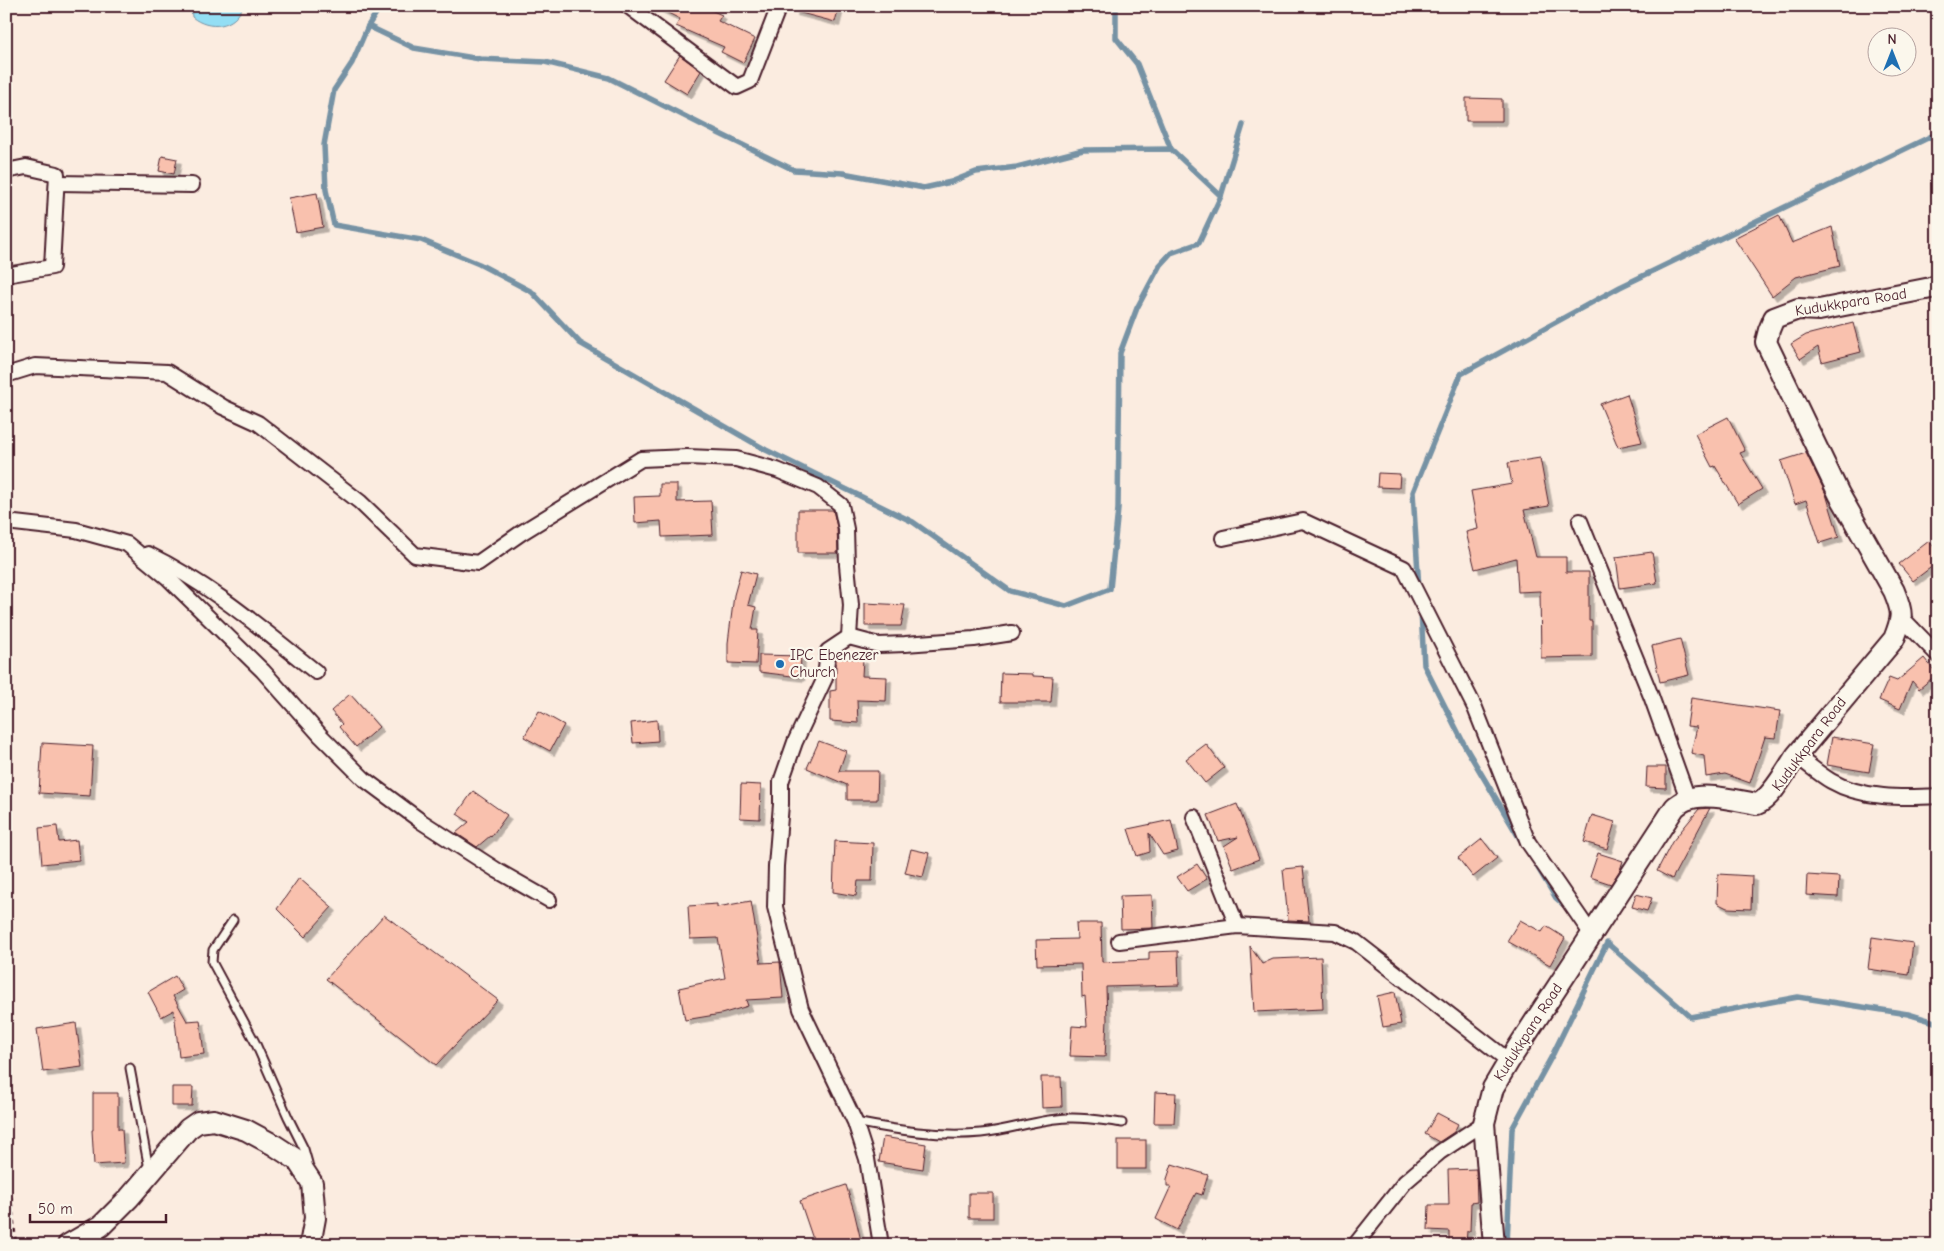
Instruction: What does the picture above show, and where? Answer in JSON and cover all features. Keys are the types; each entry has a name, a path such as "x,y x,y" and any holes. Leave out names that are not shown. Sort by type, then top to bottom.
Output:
{"street":[{"path":"628,6 737,87 750,80 779,6"},
{"path":"6,171 26,167 57,174 52,267 6,275"},
{"path":"57,183 192,185"},
{"name":"Kudukkpara Road","path":"1494,1245 1484,1123 1493,1088 1509,1061 1675,807 1688,799 1708,796 1757,804 1763,802 1770,796 1782,774 1796,756 1894,638 1902,618 1894,591 1839,494 1766,342 1774,318 1798,309 1819,310 1938,285"},
{"path":"6,375 35,366 167,372 223,406 258,423 360,502 415,555 478,563 521,533 641,459 687,457 736,459 777,470 818,487 841,505 846,529 851,605 849,637"},
{"path":"1223,538 1304,521 1404,568 1475,708 1528,842 1592,935"},
{"path":"1580,521 1651,696 1688,799"},
{"path":"6,522 76,530 127,544 175,567 229,603 316,672"},
{"path":"127,544 167,577 249,657 321,736 364,779 422,822 498,871 549,900"},
{"path":"1902,618 1938,654"},
{"path":"881,1245 867,1159 855,1122 801,1009 775,907 781,782 795,742 825,678 828,651 849,637 878,645 974,638 1012,632"},
{"path":"1796,756 1832,782 1869,794 1909,798 1938,796"},
{"path":"1194,816 1237,926"},
{"path":"1119,941 1237,926 1335,932 1356,942 1509,1061"},
{"path":"68,1245 96,1237 101,1226 130,1198 188,1129 198,1122 214,1120 246,1130 297,1160 312,1183 315,1218 310,1245"},
{"path":"1355,1245 1405,1182 1440,1152 1484,1123"}],"lane":[{"path":"233,920 213,950 212,962 256,1042 304,1150 312,1183"},
{"path":"130,1068 150,1174"},
{"path":"855,1122 897,1130 946,1133 981,1133 1025,1123 1070,1117 1122,1123"}],"path":[{"path":"11,1197 16,1245"}],"water":[{"path":"191,6 243,6 234,19 228,23 213,25 206,24 192,17"}],"building":[{"path":"654,6 702,6 722,15 718,21 755,39 743,63 721,52 724,47 676,26 680,19"},
{"path":"794,6 839,6 835,22 793,11"},
{"path":"680,55 701,71 687,94 664,80"},
{"path":"1466,98 1502,99 1502,121 1466,121"},
{"path":"162,156 177,159 174,174 159,171"},
{"path":"317,193 323,227 296,232 289,198"},
{"path":"1779,215 1792,243 1832,227 1840,266 1796,277 1772,296 1734,238"},
{"path":"1853,323 1861,352 1822,362 1818,347 1800,359 1791,344 1806,335"},
{"path":"1627,394 1642,442 1618,447 1600,404"},
{"path":"1728,417 1745,451 1740,453 1762,489 1738,504 1715,466 1712,467 1695,434"},
{"path":"1806,453 1826,494 1839,537 1820,543 1806,500 1795,504 1781,461"},
{"path":"1540,458 1549,506 1524,510 1536,557 1566,557 1566,572 1589,572 1589,621 1592,621 1592,657 1541,658 1540,591 1518,592 1516,558 1475,569 1466,532 1478,529 1471,491 1512,484 1508,463"},
{"path":"1378,473 1400,474 1399,488 1377,487"},
{"path":"660,484 677,484 677,502 711,501 713,535 662,537 661,521 635,523 634,497 660,496"},
{"path":"798,510 833,510 837,527 838,553 798,553"},
{"path":"1929,541 1938,552 1938,562 1913,581 1899,564"},
{"path":"1652,552 1657,583 1620,588 1616,557"},
{"path":"741,570 756,574 748,605 756,607 752,630 758,630 756,664 728,663 728,643 734,595"},
{"path":"865,603 905,605 901,626 865,626"},
{"path":"1680,639 1689,675 1660,682 1652,646"},
{"name":"IPC Ebenezer Church","path":"759,655 801,656 800,677 759,672"},
{"path":"836,658 863,659 862,676 887,677 886,701 857,700 858,723 830,721 830,691 836,690"},
{"path":"1924,658 1937,674 1919,689 1912,681 1900,709 1879,700 1889,678 1897,681"},
{"path":"1001,673 1053,677 1051,702 1000,702"},
{"path":"350,694 379,727 356,747 339,727 342,724 331,711"},
{"path":"1691,698 1780,711 1776,738 1765,737 1750,783 1725,774 1706,777 1704,756 1691,753 1697,727 1687,726"},
{"path":"539,711 564,725 550,751 524,737"},
{"path":"657,720 658,741 633,743 631,723"},
{"path":"1832,737 1874,744 1869,772 1827,765"},
{"path":"819,741 846,751 839,771 878,771 877,800 847,800 847,785 807,768"},
{"path":"42,743 93,746 90,796 39,793"},
{"path":"1206,744 1224,768 1205,783 1186,759"},
{"path":"1647,767 1666,767 1666,788 1646,787"},
{"path":"741,784 761,785 760,819 740,818"},
{"path":"473,791 507,815 491,837 477,847 456,833 469,822 457,814"},
{"path":"1237,804 1259,859 1233,869 1224,846 1238,837 1218,841 1208,815"},
{"path":"1710,808 1672,879 1657,871 1672,842 1699,809"},
{"path":"1592,815 1615,822 1607,849 1584,842"},
{"path":"1171,820 1178,851 1163,855 1149,833 1150,852 1137,856 1128,829"},
{"path":"57,826 59,842 77,840 79,860 42,864 39,828"},
{"path":"1482,839 1497,858 1473,877 1458,858"},
{"path":"835,841 873,843 872,881 858,881 856,896 833,892"},
{"path":"911,849 929,853 923,877 905,873"},
{"path":"1598,853 1623,861 1620,870 1611,884 1590,877"},
{"path":"1197,864 1207,879 1187,891 1177,877"},
{"path":"1303,867 1309,921 1288,920 1283,869"},
{"path":"1718,874 1752,876 1751,909 1727,908 1717,903"},
{"path":"1807,875 1839,877 1838,897 1806,895"},
{"path":"299,878 332,907 305,937 277,909"},
{"path":"1636,894 1652,898 1647,911 1632,907"},
{"path":"1152,895 1153,928 1121,929 1120,896"},
{"path":"751,901 761,963 780,962 783,998 746,1000 748,1006 721,1014 685,1020 679,988 725,978 718,938 690,939 688,906 717,904 717,907"},
{"path":"384,915 498,1000 436,1065 326,979"},
{"path":"1520,920 1542,932 1546,926 1565,938 1550,965 1507,941"},
{"path":"1076,923 1101,923 1102,962 1149,960 1149,952 1178,951 1179,985 1106,987 1105,1057 1070,1056 1072,1026 1087,1027 1085,996 1082,997 1081,964 1037,965 1036,940 1077,939"},
{"path":"1872,937 1913,943 1909,975 1868,969"},
{"path":"1250,946 1262,964 1273,959 1321,957 1323,1009 1254,1012"},
{"path":"175,976 183,990 173,996 187,1021 200,1020 204,1054 179,1057 174,1010 161,1017 148,992"},
{"path":"1395,992 1401,1024 1383,1027 1377,996"},
{"path":"76,1023 82,1067 43,1072 37,1029"},
{"path":"1041,1077 1061,1077 1062,1107 1042,1108"},
{"path":"172,1087 193,1087 192,1106 172,1106"},
{"path":"1155,1092 1176,1093 1174,1123 1154,1123"},
{"path":"93,1093 118,1093 118,1129 122,1129 124,1163 94,1165 92,1130"},
{"path":"1437,1113 1458,1124 1454,1132 1439,1142 1425,1134"},
{"path":"883,1137 926,1144 923,1169 879,1162"},
{"path":"1118,1140 1146,1140 1146,1169 1118,1169"},
{"path":"1172,1164 1208,1175 1202,1195 1196,1193 1177,1230 1156,1219 1171,1186 1167,1186 1167,1179"},
{"path":"1476,1169 1477,1202 1471,1203 1470,1231 1467,1231 1466,1245 1449,1245 1449,1231 1428,1230 1429,1205 1449,1205 1448,1170"},
{"path":"846,1185 862,1245 815,1245 800,1201"},
{"path":"969,1193 993,1193 993,1218 969,1218"}],"waterway":[{"path":"378,6 378,10 368,26 352,63 334,90 324,145 326,190 334,225 421,240 479,264 532,292 580,343 766,450 913,522 1010,591 1066,606 1110,589 1118,509 1120,353 1137,308 1160,265 1171,253 1199,243 1221,196 1243,125"},
{"path":"1116,6 1116,38 1137,64 1171,149"},
{"path":"368,26 414,48 480,59 545,62 609,78 794,170 843,173 924,188 951,182 976,172 1017,167 1083,150 1171,149 1221,196"},
{"path":"1419,589 1413,492 1461,374 1620,287 1938,133"},
{"path":"1421,611 1424,665 1466,748 1520,839"},
{"path":"1538,868 1556,898 1566,907"},
{"path":"1507,1245 1512,1129 1553,1054 1607,943 1691,1017 1798,997 1908,1014 1938,1023"}],"place":[{"name":"IPC Ebenezer Church","path":"780,664"}]}
